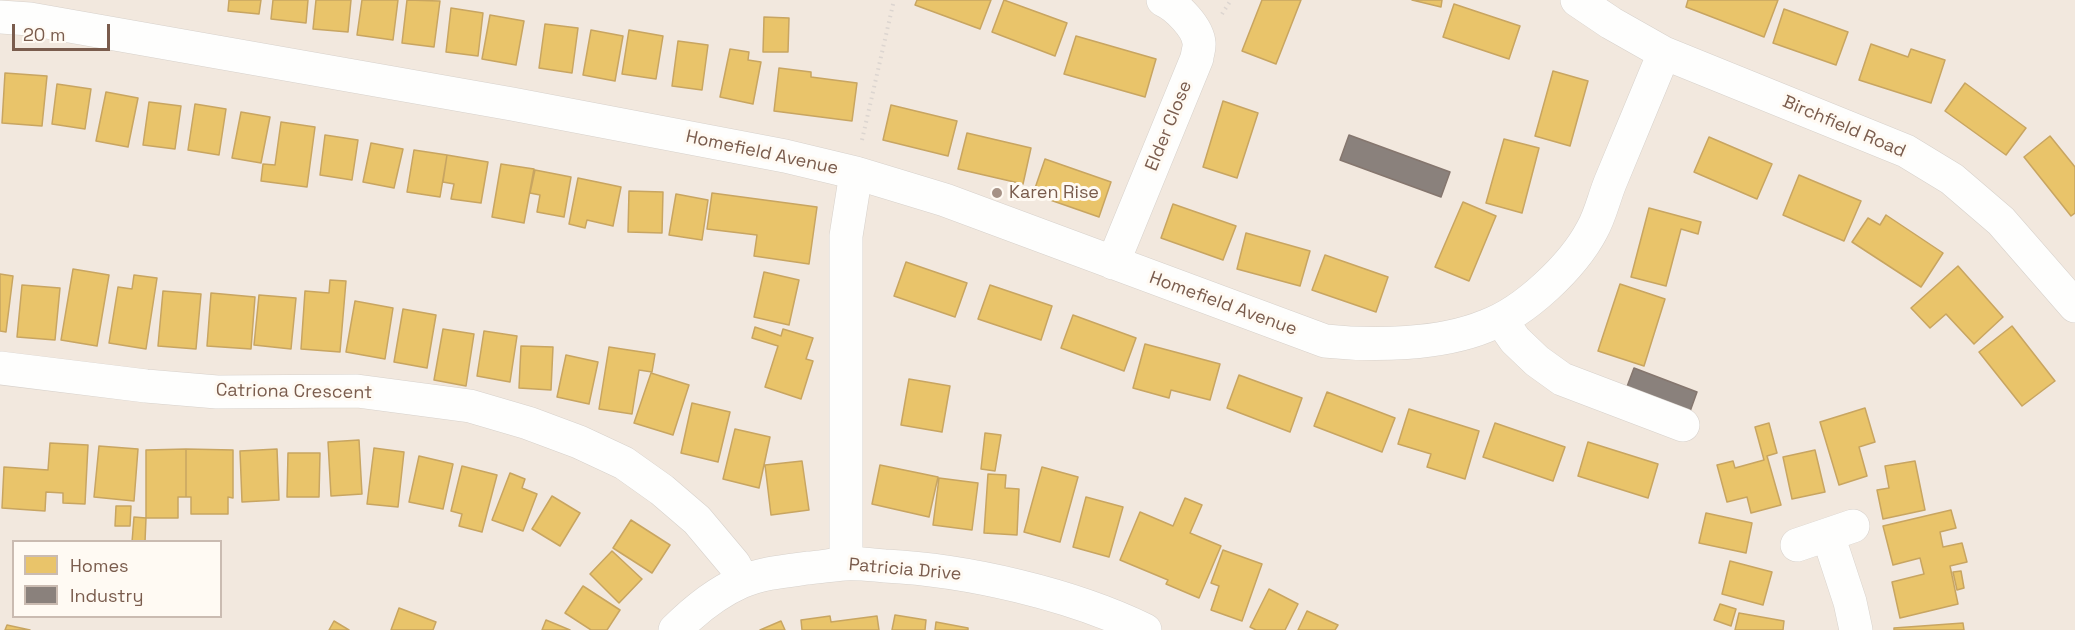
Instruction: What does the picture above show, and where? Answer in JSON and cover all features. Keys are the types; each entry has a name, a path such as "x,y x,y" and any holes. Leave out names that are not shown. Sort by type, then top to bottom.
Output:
{"street":[{"name":"Elder Close","path":"1113,263 1197,58 1199,43 1189,24 1181,12 1171,3 1163,0"},
{"name":"Birchfield Road","path":"1577,0 1611,23 1664,53 1906,151 1952,179 2001,221 2075,306"},
{"name":"Homefield Avenue","path":"0,17 30,19 512,104 785,156 856,173 945,200 1324,341 1371,345 1453,335 1485,327 1501,320 1548,286 1570,263 1593,229 1664,53"},
{"path":"846,564 846,236 856,173"},
{"path":"1501,320 1515,340 1562,380 1683,425"},
{"name":"Catriona Crescent","path":"0,368 146,386 218,392 357,391 470,406 538,426 624,463 662,490 696,520 734,564 743,581"},
{"path":"1797,545 1840,530 1856,630"},
{"name":"Patricia Drive","path":"675,630 713,598 743,581 778,572 846,564 908,567 960,574 1050,595 1123,619 1145,630"}],"path":[{"path":"856,173 894,0"}],"shaded area":[{"path":"0,0 2075,0 2075,630 0,630"}],"building: Homes":[{"path":"229,0 261,0 259,14 228,11"},
{"path":"273,0 308,0 306,23 271,19"},
{"path":"316,0 351,0 348,32 313,29"},
{"path":"362,0 398,0 393,40 357,35"},
{"path":"407,0 440,1 434,47 402,43"},
{"path":"917,0 991,0 980,29 915,5"},
{"path":"1004,0 1067,23 1055,56 992,32"},
{"path":"1262,0 1301,0 1276,64 1242,51"},
{"path":"1412,0 1442,0 1441,7"},
{"path":"1688,0 1778,0 1764,37 1686,7"},
{"path":"1454,4 1520,26 1509,59 1443,37"},
{"path":"451,8 483,13 478,56 446,52"},
{"path":"1784,9 1848,32 1836,65 1773,43"},
{"path":"490,15 524,21 516,65 482,59"},
{"path":"764,17 789,18 788,52 763,52"},
{"path":"545,24 578,28 572,73 539,68"},
{"path":"591,30 623,36 615,81 583,75"},
{"path":"629,30 663,36 656,79 622,74"},
{"path":"1076,36 1156,59 1145,97 1064,74"},
{"path":"678,41 708,45 702,90 672,86"},
{"path":"1871,44 1908,57 1911,49 1945,60 1931,103 1859,80"},
{"path":"730,49 749,52 748,60 761,62 753,104 720,97"},
{"path":"779,68 811,72 811,77 857,83 852,121 774,111"},
{"path":"1553,71 1588,81 1570,146 1535,136"},
{"path":"5,73 47,76 42,126 2,123"},
{"path":"1965,83 2026,128 2006,155 1945,111"},
{"path":"57,84 91,89 85,129 52,124"},
{"path":"106,92 138,98 128,147 96,141"},
{"path":"1223,101 1258,113 1237,178 1203,167"},
{"path":"149,102 181,106 175,149 143,145"},
{"path":"195,104 226,109 219,155 188,150"},
{"path":"891,105 957,121 948,156 883,140"},
{"path":"241,112 270,117 261,163 232,158"},
{"path":"281,122 315,127 307,187 261,181 263,164 275,165"},
{"path":"967,133 1031,148 1023,184 958,169"},
{"path":"325,135 358,140 352,180 320,175"},
{"path":"2050,136 2075,167 2075,213 2071,216 2024,157"},
{"path":"1709,137 1772,164 1757,199 1694,172"},
{"path":"1504,139 1539,148 1522,213 1486,203"},
{"path":"371,143 403,149 394,188 363,182"},
{"path":"414,150 447,155 440,197 407,192"},
{"path":"447,155 488,162 481,203 451,199 454,184 443,182"},
{"path":"1045,159 1111,182 1099,217 1033,194"},
{"path":"501,164 534,169 524,223 492,217"},
{"path":"535,170 571,177 564,217 537,212 540,195 530,193"},
{"path":"1799,175 1861,201 1844,241 1783,215"},
{"path":"578,178 621,187 613,226 587,220 585,228 569,224"},
{"path":"629,191 663,192 662,233 628,232"},
{"path":"712,193 817,207 809,264 754,256 757,235 707,229"},
{"path":"676,194 708,200 702,240 669,235"},
{"path":"1463,202 1496,216 1469,281 1435,267"},
{"path":"1173,204 1236,226 1223,260 1161,238"},
{"path":"1649,208 1701,222 1698,234 1681,229 1666,286 1631,277"},
{"path":"1886,215 1943,253 1921,287 1852,242 1868,218 1880,225"},
{"path":"1246,233 1310,251 1300,286 1237,269"},
{"path":"1325,255 1388,277 1376,312 1312,290"},
{"path":"906,262 967,283 955,317 894,296"},
{"path":"1958,266 2003,317 1974,344 1946,314 1930,328 1911,308"},
{"path":"73,269 109,275 97,346 61,340"},
{"path":"764,272 799,280 789,325 754,317"},
{"path":"0,274 13,276 6,332 0,331"},
{"path":"134,275 157,278 146,349 109,343 118,287 132,289"},
{"path":"330,280 346,281 340,352 301,349 305,291 329,293"},
{"path":"1620,284 1665,299 1644,366 1598,351"},
{"path":"22,285 60,288 55,340 17,337"},
{"path":"990,285 1052,306 1041,340 978,319"},
{"path":"163,291 201,294 196,349 158,346"},
{"path":"211,293 255,297 251,349 207,346"},
{"path":"259,295 296,298 291,349 254,345"},
{"path":"355,301 393,308 385,359 346,352"},
{"path":"403,309 436,315 427,368 394,362"},
{"path":"1073,315 1136,338 1124,371 1061,348"},
{"path":"2012,326 2055,381 2022,406 1979,352"},
{"path":"755,327 781,336 783,329 813,338 806,359 813,361 801,399 765,387 778,346 752,338"},
{"path":"443,329 474,334 466,386 434,380"},
{"path":"484,331 517,336 510,382 477,376"},
{"path":"1145,344 1220,364 1210,400 1171,390 1169,398 1133,388"},
{"path":"521,346 553,347 551,390 519,388"},
{"path":"609,347 655,354 652,372 639,370 632,414 599,409"},
{"path":"566,355 598,362 589,404 557,397"},
{"path":"651,373 689,385 673,435 634,423"},
{"path":"1239,375 1302,398 1290,432 1227,408"},
{"path":"909,379 950,386 942,432 901,425"},
{"path":"1327,392 1395,418 1382,452 1314,426"},
{"path":"692,403 730,412 718,462 681,453"},
{"path":"1865,408 1875,442 1859,447 1867,476 1839,485 1820,422"},
{"path":"1409,409 1479,431 1465,479 1427,467 1431,454 1398,444"},
{"path":"1495,423 1565,447 1553,481 1483,457"},
{"path":"1769,423 1777,453 1767,456 1781,505 1751,513 1747,497 1727,502 1717,465 1733,461 1735,468 1764,460 1755,427"},
{"path":"735,429 770,437 759,488 723,479"},
{"path":"985,433 1001,435 995,471 981,469"},
{"path":"359,440 362,494 331,496 328,442"},
{"path":"1588,442 1658,464 1648,498 1578,476"},
{"path":"50,443 88,445 85,504 63,503 63,493 46,492 45,511 2,508 4,467 48,470"},
{"path":"99,446 138,449 134,501 94,497"},
{"path":"374,448 404,452 398,507 367,504"},
{"path":"186,449 233,450 233,498 228,497 228,514 191,514 191,497 186,497"},
{"path":"186,449 186,497 178,497 178,518 146,518 146,450"},
{"path":"277,449 279,500 242,502 240,451"},
{"path":"1815,450 1825,492 1792,499 1783,457"},
{"path":"288,453 320,453 319,497 287,497"},
{"path":"419,456 453,464 443,509 409,502"},
{"path":"802,461 809,510 771,515 765,465"},
{"path":"1915,461 1925,510 1883,519 1877,490 1889,488 1885,466"},
{"path":"880,465 938,477 929,517 872,504"},
{"path":"462,466 497,475 482,532 459,526 462,514 451,511"},
{"path":"1042,467 1078,477 1060,542 1024,532"},
{"path":"510,473 525,479 522,488 537,494 523,531 492,520"},
{"path":"988,474 1006,475 1005,488 1019,489 1017,535 984,533"},
{"path":"939,478 978,483 972,530 933,525"},
{"path":"552,496 580,513 560,546 532,529"},
{"path":"1086,497 1123,507 1109,557 1073,547"},
{"path":"1185,498 1202,505 1190,533 1221,546 1199,598 1166,584 1168,580 1120,560 1140,512 1173,526"},
{"path":"116,506 131,506 130,526 115,526"},
{"path":"1951,510 1956,528 1940,532 1943,547 1962,543 1967,562 1950,566 1958,604 1900,618 1892,582 1924,574 1920,558 1893,565 1883,526"},
{"path":"1706,513 1752,523 1746,553 1699,543"},
{"path":"134,517 146,518 145,540 132,540"},
{"path":"631,520 670,545 652,573 613,548"},
{"path":"1223,550 1262,564 1242,621 1211,610 1219,586 1211,583"},
{"path":"612,551 642,579 619,603 590,574"},
{"path":"1730,561 1772,572 1763,605 1722,594"},
{"path":"1961,571 1964,588 1957,590 1953,572"},
{"path":"583,586 620,610 607,630 591,630 565,613"},
{"path":"1269,589 1298,604 1285,630 1256,630 1250,627"},
{"path":"1720,604 1736,609 1731,626 1714,620"},
{"path":"399,608 436,622 433,630 391,630"},
{"path":"1307,611 1338,625 1335,630 1298,630"},
{"path":"1739,613 1784,621 1783,630 1735,630"},
{"path":"895,615 926,620 925,630 892,630"},
{"path":"830,616 831,622 877,616 879,630 802,630 801,620"},
{"path":"546,620 570,630 542,630"},
{"path":"334,621 349,630 329,630"},
{"path":"781,621 785,630 760,630"},
{"path":"936,622 968,628 968,630 935,630"},
{"path":"1963,623 1964,630 1894,630 1894,628"},
{"path":"7,625 30,630 5,630"}],"building: Industry":[{"path":"1349,135 1450,172 1441,197 1340,160"},
{"path":"1634,368 1697,392 1688,417 1625,392"}],"place":[{"name":"Karen Rise","path":"997,193"}]}
